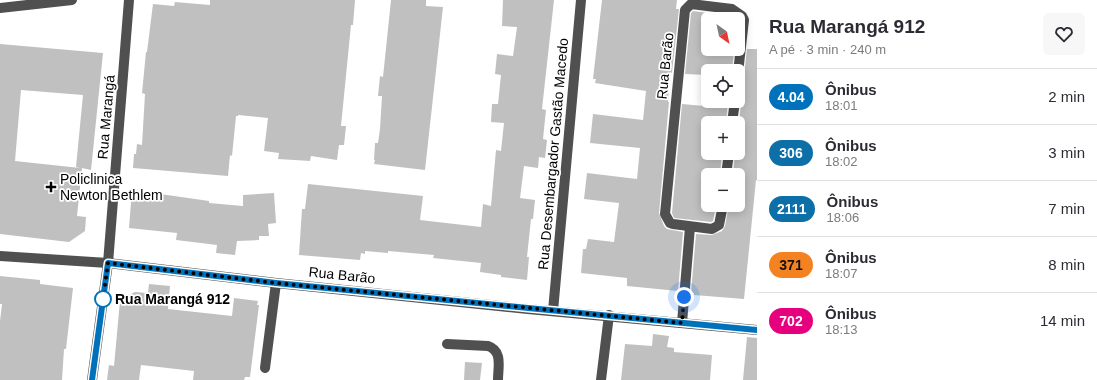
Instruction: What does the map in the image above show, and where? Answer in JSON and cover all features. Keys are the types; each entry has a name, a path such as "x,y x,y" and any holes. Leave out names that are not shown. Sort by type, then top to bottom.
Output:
{"street":[{"path":"0,8 72,0"},
{"name":"Rua Marangá","path":"92,380 108,263 130,0"},
{"name":"Rua Desembargador Gastão Macedo","path":"553,311 581,0"},
{"name":"Rua Barão","path":"722,212 719,226 712,229 670,223 665,214 685,10 691,4 732,9 742,16 744,20 739,64"},
{"path":"682,323 690,227"},
{"name":"Rua Barão","path":"0,256 108,263 276,283 757,330"},
{"path":"265,368 276,283"},
{"path":"601,380 609,316"},
{"path":"447,344 492,347 499,357 498,380"}],"building":[{"path":"210,0 355,0 353,25 351,25 341,126 346,126 344,145 339,145 337,160 311,156 310,161 278,159 279,153 264,151 268,118 238,115 236,116 232,156 230,155 228,176 133,168 134,154 136,154 137,144 142,145 145,94 142,93 153,4 174,6 175,2 210,5"},
{"path":"391,0 426,0 426,6 443,7 425,170 374,164 375,143 378,143 380,129 382,96 378,96 380,76 383,77"},
{"path":"503,0 554,0 542,109 546,110 543,139 547,140 545,158 539,157 538,168 524,166 520,198 535,200 533,219 531,219 527,257 529,257 527,280 501,277 501,275 480,272 481,263 433,258 434,255 388,251 388,253 365,251 365,254 361,253 360,260 299,255 302,209 305,209 308,184 423,196 420,220 481,227 483,204 491,206 496,150 501,151 504,123 491,122 492,104 498,104 501,75 495,74 497,54 513,56 517,27 502,26"},
{"path":"602,0 677,0 676,9 679,9 672,73 670,72 669,102 659,213 664,226 667,229 683,232 678,291 627,286 627,278 581,273 583,249 586,249 588,239 614,242 619,203 584,199 587,173 637,179 640,148 590,143 593,114 643,120 646,91 595,83 596,79 593,79"},
{"path":"693,11 701,12 701,56 733,56 733,64 701,64 701,75 685,74 691,13"},
{"path":"0,44 103,53 91,170 82,168 77,216 86,217 85,231 69,242 0,234","holes":["21,90 83,95 76,167 80,168 15,161"]},
{"path":"747,49 757,49 757,180 744,299 694,295 694,293 691,293 696,234 712,235 722,231 725,226 728,212 745,212 745,168 734,168 734,160 745,160 745,116 740,116 741,108 745,108 745,68"},
{"path":"682,104 701,106 701,108 727,108 727,116 701,116 701,160 721,160 721,168 701,168 701,212 715,212 713,221 711,222 674,218 672,213"},
{"path":"132,190 209,201 209,203 243,206 243,195 274,193 276,223 268,224 269,236 259,236 259,240 237,241 235,255 216,253 217,245 176,240 177,233 129,228"},
{"path":"0,276 40,280 40,284 73,288 66,349 64,349 62,380 0,380 0,321 2,304 0,304"},
{"path":"149,284 170,286 168,309 232,316 234,298 258,301 257,305 259,305 250,377 245,377 244,380 193,380 194,371 141,365 139,380 107,380 109,365 114,366 120,301 135,292 148,293"},
{"path":"653,334 669,336 667,347 674,348 674,352 712,355 710,380 621,380 625,344 652,346"},
{"path":"747,337 757,338 757,380 743,380"},
{"path":"465,362 482,363 480,380 464,380"}],"bus line":[{"name":"4.04","path":"92,380 108,263 276,283 757,330"}],"place":[{"name":"Policlinica Newton Bethlem","path":"51,187"},
{"name":"Rua Marangá 912","path":"103,299"}],"route":[{"path":"103,299 108,263 276,283 682,323 684,297"}]}
